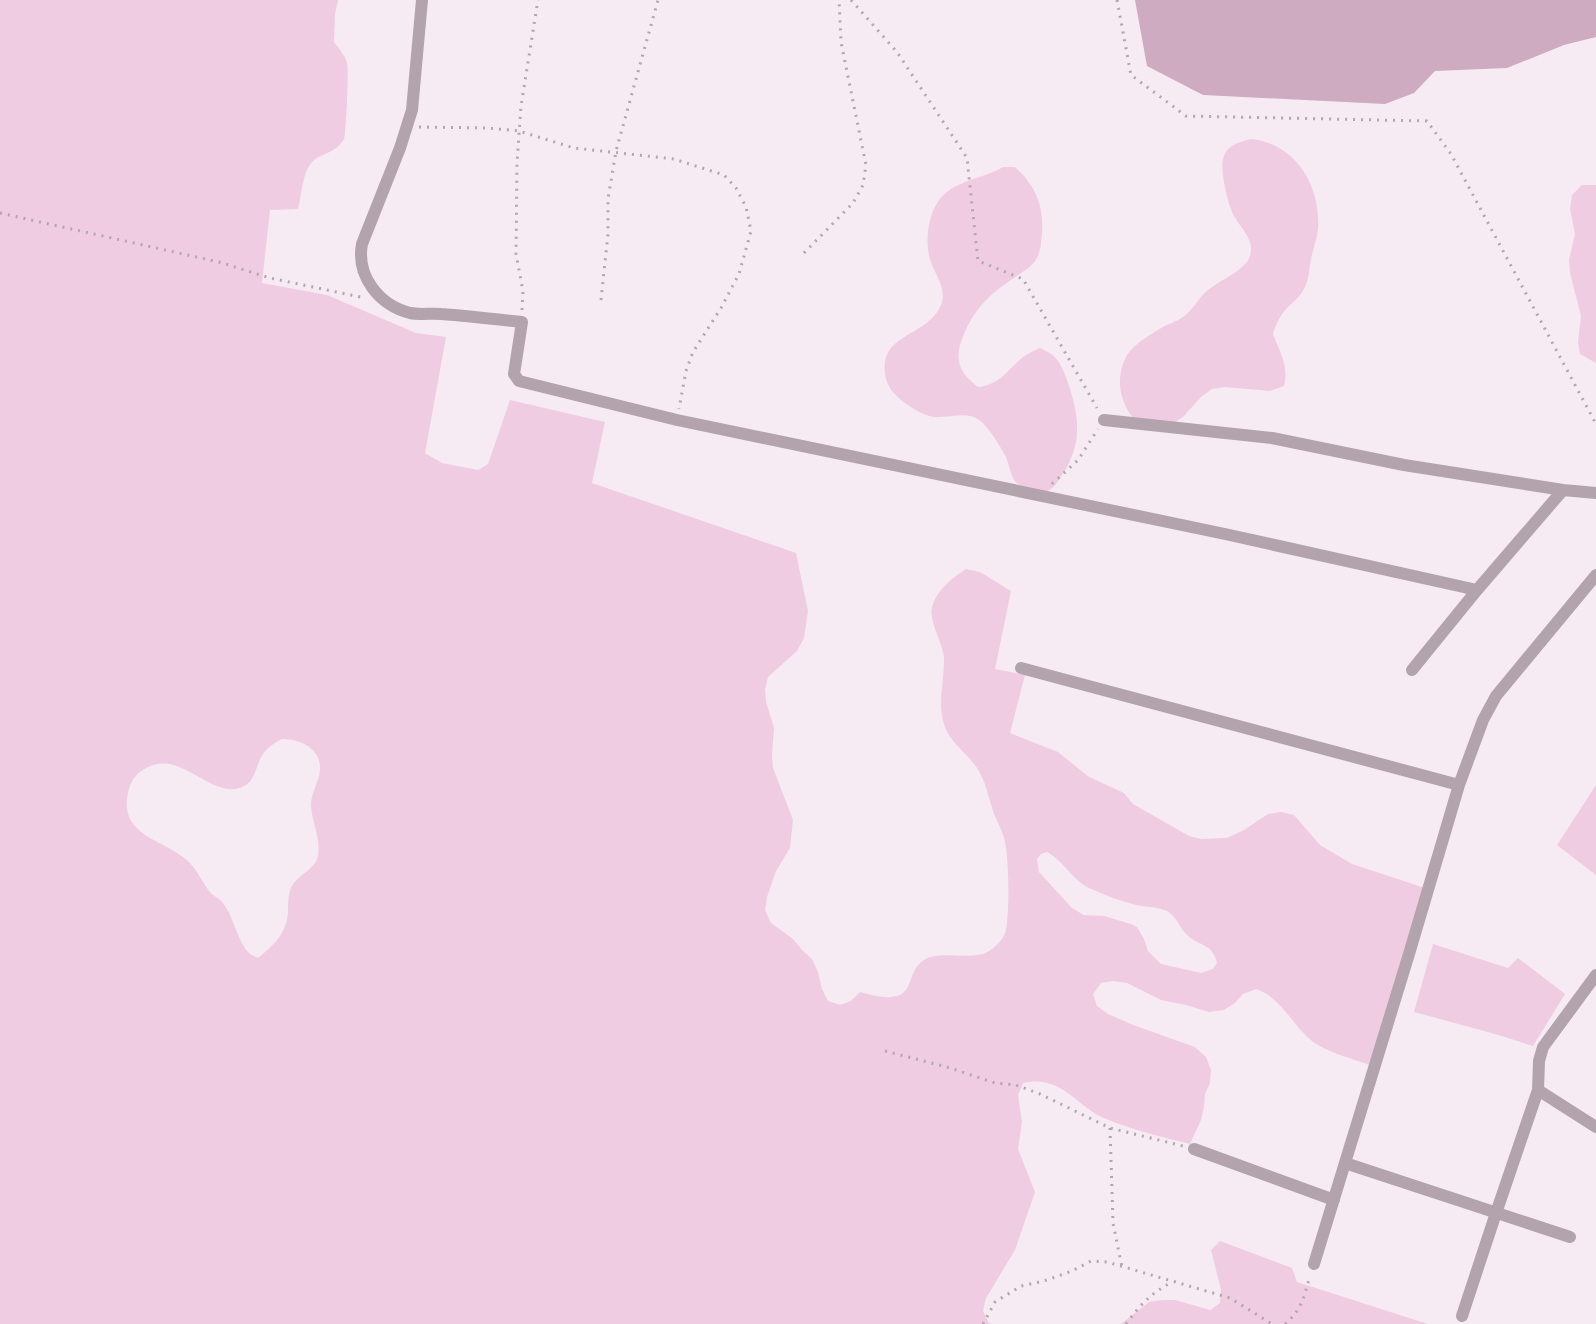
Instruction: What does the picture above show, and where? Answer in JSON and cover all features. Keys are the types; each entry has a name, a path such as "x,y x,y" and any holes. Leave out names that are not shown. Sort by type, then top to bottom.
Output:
{"street":[{"path":"422,0 414,98 407,127 362,244 359,257 363,274 384,302 413,314 522,322 514,374 519,381 677,420 1477,590"},
{"path":"1104,420 1272,438 1404,465 1596,493"},
{"path":"1412,670 1563,490"},
{"path":"1314,1264 1459,785 1483,720 1496,696 1596,575"},
{"path":"1021,668 1459,785"},
{"path":"1462,1316 1538,1090 1543,1047 1596,975"},
{"path":"1538,1090 1596,1127"},
{"path":"1194,1149 1334,1200"},
{"path":"1345,1163 1570,1237"}],"path":[{"path":"522,322 523,291 516,254 519,131 538,0"},
{"path":"601,300 608,234 608,199 616,151 658,0"},
{"path":"804,253 853,203 863,185 866,165 841,42 839,0"},
{"path":"851,0 897,52 967,158 978,261 1023,279 1104,420 1078,460 1041,495"},
{"path":"1117,0 1131,75 1186,116 1427,121 1451,154 1596,424"},
{"path":"407,127 519,131 574,148 674,159 724,175 736,188 746,207 751,231 739,274 693,352 686,371 677,420"},
{"path":"0,213 384,302"},
{"path":"885,1051 995,1083 1016,1085 1110,1128 1194,1149"},
{"path":"1110,1128 1113,1223 1122,1267"},
{"path":"983,1324 995,1302 1021,1286 1044,1281 1091,1261 1230,1298 1272,1324"},
{"path":"1285,1324 1295,1316 1302,1304 1314,1264"},
{"path":"1126,1324 1142,1303 1172,1282"}],"shaded area":[{"path":"0,0 338,0 334,42 345,57 348,68 344,139 337,148 317,158 309,166 298,209 270,210 262,283 327,295 416,333 446,337 425,453 442,463 478,470 488,464 510,400 605,422 592,483 796,553 808,611 804,638 797,651 768,677 765,689 774,728 773,768 793,820 790,848 776,871 765,910 771,923 793,939 812,959 828,1001 840,1005 851,1001 860,992 882,997 896,996 904,992 923,961 935,956 984,954 996,946 1005,933 1008,888 1004,838 980,773 949,735 942,716 944,657 932,610 942,588 966,569 980,572 1011,591 995,669 1025,675 1010,733 1058,752 1089,777 1124,793 1133,804 1189,836 1227,838 1268,814 1281,812 1294,815 1320,845 1352,864 1425,888 1372,1066 1317,1045 1280,1005 1256,989 1243,994 1224,1010 1209,1012 1161,1000 1127,983 1101,983 1093,994 1097,1006 1108,1014 1195,1047 1206,1057 1211,1070 1210,1083 1201,1120 1190,1144 1106,1119 1048,1083 1023,1083 1018,1095 1022,1122 1018,1149 1035,1192 1015,1250 986,1298 983,1311 992,1324 0,1324","holes":["282,739 305,744 319,760 319,776 311,806 318,855 314,865 291,888 282,933 258,958 244,948 227,908 209,891 191,864 135,826 129,817 127,805 134,778 156,764 181,768 228,789 245,786 265,752","1047,852 1089,888 1130,903 1167,911 1187,935 1212,951 1217,963 1213,969 1201,973 1161,964 1148,951 1137,927 1104,916 1084,915 1072,908 1039,872 1037,859"]},
{"path":"1135,0 1596,0 1596,37 1564,45 1507,68 1435,71 1414,93 1385,104 1203,95 1147,66"},
{"path":"1252,139 1281,149 1293,158 1310,183 1318,213 1306,286 1283,313 1273,334 1285,365 1284,386 1270,391 1225,387 1212,389 1183,417 1171,424 1133,418 1124,404 1120,388 1121,371 1127,355 1147,337 1183,317 1204,293 1239,270 1250,257 1251,245 1234,217 1222,167 1231,146"},
{"path":"1003,167 1015,167 1037,197 1042,224 1040,249 1031,265 999,288 978,309 963,335 959,358 964,374 978,387 998,380 1024,357 1040,348 1060,364 1075,410 1076,442 1058,482 1040,495 1014,480 1006,457 992,434 977,418 959,415 935,417 917,411 893,392 885,373 886,357 891,348 931,319 943,300 928,249 929,223 939,200 953,188"},
{"path":"1582,185 1596,185 1596,363 1580,354 1581,316 1570,273 1569,260 1575,234 1570,209 1572,195"},
{"path":"1596,785 1596,875 1557,845"},
{"path":"1433,944 1508,968 1518,958 1565,994 1533,1046 1414,1012"},
{"path":"1220,1241 1292,1268 1297,1282 1428,1324 1121,1324 1149,1302 1175,1300 1210,1310 1220,1303 1221,1290 1211,1250"}]}
